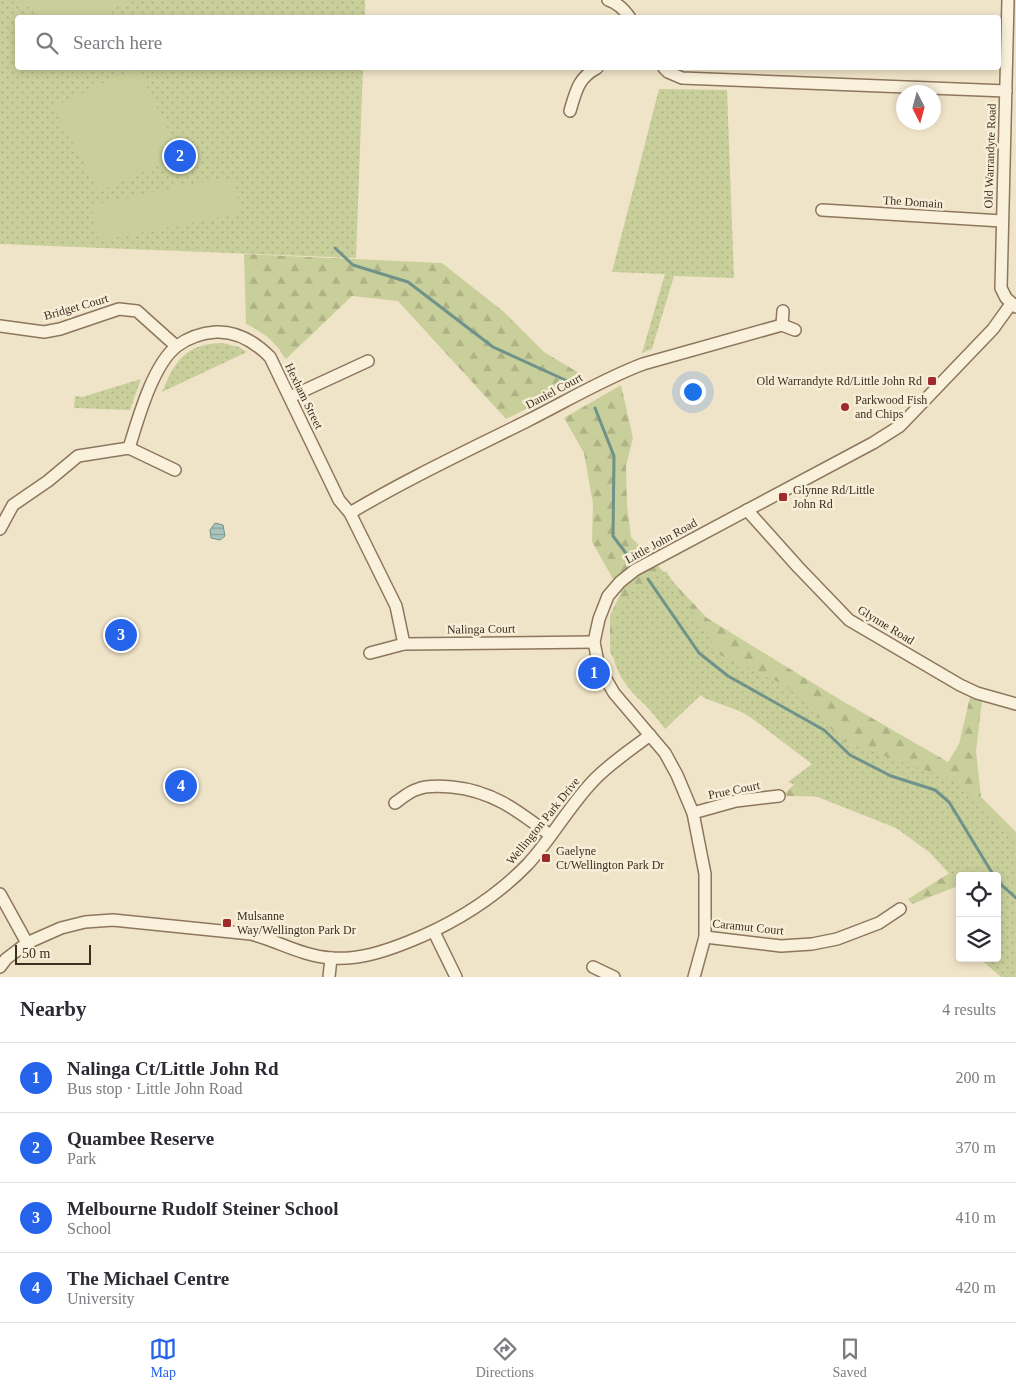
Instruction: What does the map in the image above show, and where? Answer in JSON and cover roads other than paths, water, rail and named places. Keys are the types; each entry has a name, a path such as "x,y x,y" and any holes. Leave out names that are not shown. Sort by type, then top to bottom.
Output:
{"street":[{"path":"608,0 618,4 628,15"},
{"name":"Old Warrandyte Road","path":"1008,0 1001,288 1006,298 1014,305"},
{"path":"570,111 578,86 588,72 592,70"},
{"path":"666,70 682,78 1006,92"},
{"name":"The Domain","path":"822,210 1002,222"},
{"name":"Little John Road","path":"694,977 704,937 705,874 693,813 677,774 665,753 614,693 599,667 594,642 599,619 608,596 620,582 635,570 873,443 900,426 1014,305"},
{"name":"Bridget Court","path":"0,326 44,332 60,329 119,309 128,309 137,311 176,346"},
{"path":"783,311 782,325 795,330"},
{"name":"Daniel Court","path":"350,513 386,492 627,370 782,325"},
{"name":"Hexham Street","path":"129,448 140,411 161,365 176,346 194,336 210,333 224,332 246,338 270,357 339,500 350,513 396,606 404,644"},
{"path":"290,397 368,361"},
{"path":"0,529 13,505 48,482 78,456 129,448 175,470"},
{"name":"Glynne Road","path":"747,510 849,620 960,685 977,693 1016,704"},
{"name":"Nalinga Court","path":"370,653 404,644 594,642"},
{"name":"Wellington Park Drive","path":"0,967 6,959 27,943 61,928 85,922 113,920 251,934 268,938 308,954 331,958 353,958 386,950 434,932 472,910 506,885 529,862 576,800 597,777 650,735"},
{"path":"395,803 417,789 440,786 466,788 492,796 550,835"},
{"name":"Prue Court","path":"693,813 736,801 780,796"},
{"path":"0,894 27,943"},
{"name":"Caramut Court","path":"704,937 781,946 812,944 837,939 879,923 900,909"},
{"path":"434,932 456,977"},
{"path":"329,977 331,958"},
{"path":"593,967 614,977"}],"water":[{"path":"215,523 223,525 225,536 220,540 211,538 210,530"}],"waterway":[{"path":"335,248 353,265 408,282 493,347 574,384"},
{"path":"595,408 614,456 613,536 628,556"},
{"path":"648,579 699,653 728,676 824,730 850,755 891,776 935,790 949,802 992,872"},
{"path":"1001,885 1016,898"}],"place":[{"name":"Quambee Reserve","path":"180,156"},
{"name":"Old Warrandyte Rd/Little John Rd","path":"932,381"},
{"name":"Parkwood Fish and Chips","path":"845,407"},
{"name":"Glynne Rd/Little John Rd","path":"783,497"},
{"name":"Melbourne Rudolf Steiner School","path":"121,635"},
{"name":"Nalinga Ct/Little John Rd","path":"594,673"},
{"name":"The Michael Centre","path":"181,786"},
{"name":"Gaelyne Ct/Wellington Park Dr","path":"546,858"},
{"name":"Mulsanne Way/Wellington Park Dr","path":"227,923"}]}
